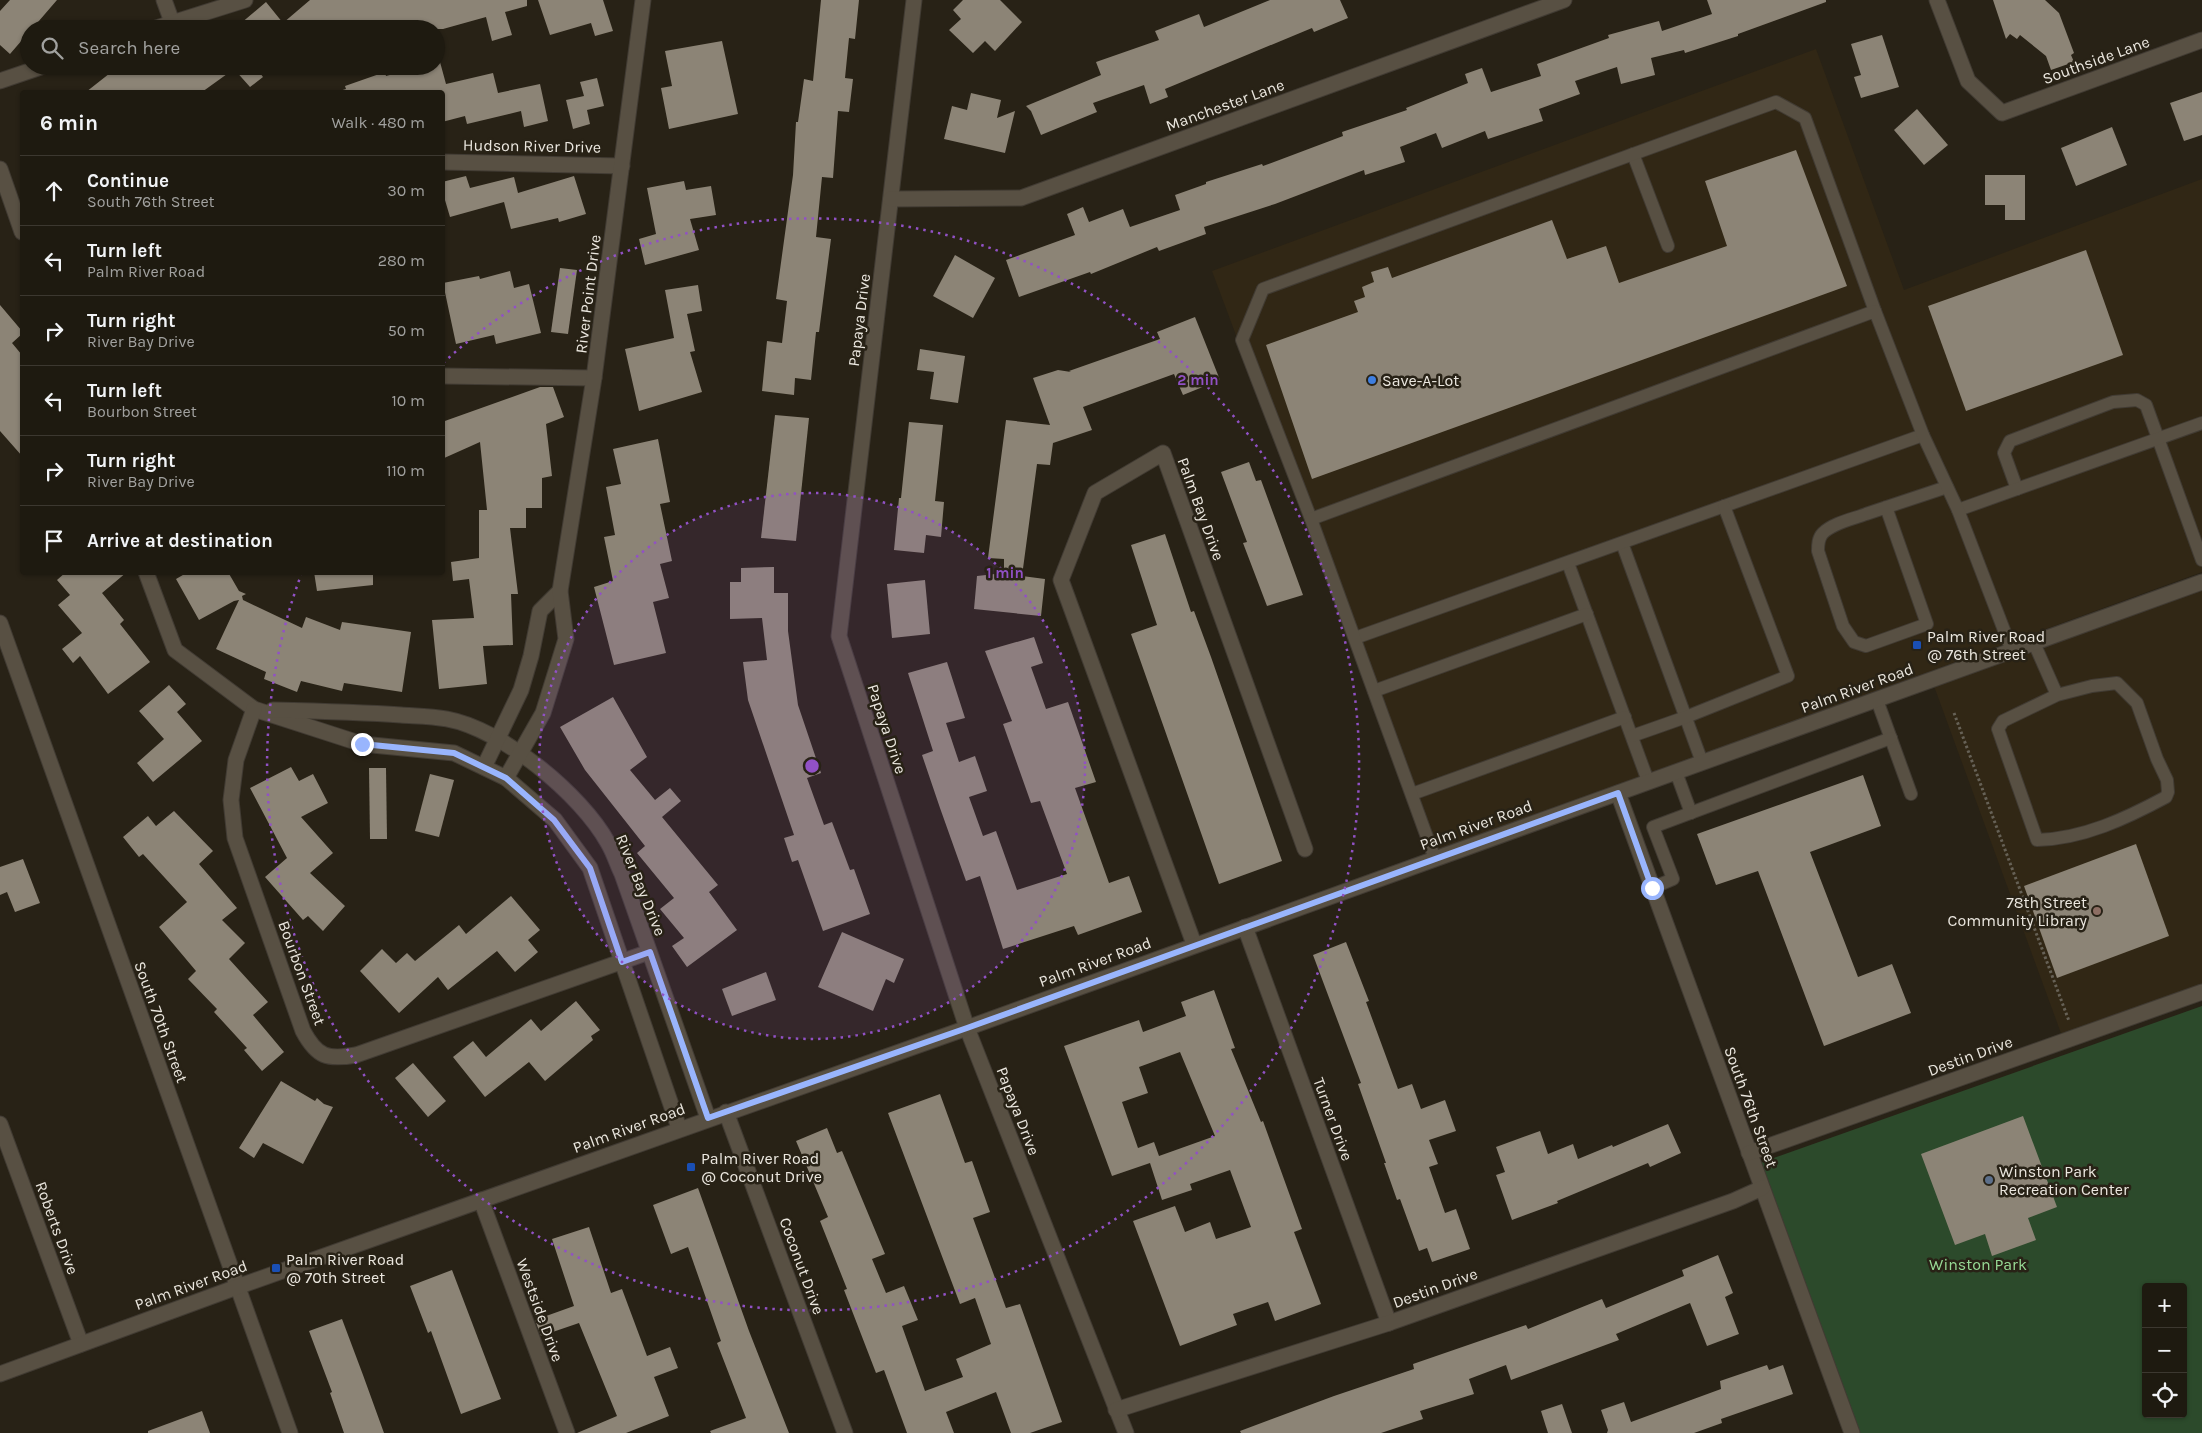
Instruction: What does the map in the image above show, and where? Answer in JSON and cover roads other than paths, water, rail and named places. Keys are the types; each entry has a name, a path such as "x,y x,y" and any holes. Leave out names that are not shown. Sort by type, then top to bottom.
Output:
{"street":[{"path":"164,0 171,20"},
{"path":"179,20 245,0"},
{"name":"River Point Drive","path":"506,778 543,713 566,639 560,591 594,378 643,0"},
{"name":"Papaya Drive","path":"914,0 839,636 967,1028 1126,1433"},
{"name":"Manchester Lane","path":"891,199 1021,198 1564,0"},
{"name":"Southside Lane","path":"1936,0 1968,81 2002,113 2202,40"},
{"path":"0,81 20,74"},
{"name":"Hudson River Drive","path":"445,162 622,166"},
{"path":"0,169 20,226"},
{"path":"445,376 594,378"},
{"name":"Palm Bay Drive","path":"1194,944 1061,580 1095,493 1162,453 1305,849"},
{"path":"147,575 175,650 254,710 362,744 454,753 506,778 554,820 590,868 679,1128"},
{"name":"Palm River Road","path":"0,1374 679,1128 967,1028 1194,944 1245,928 2202,582"},
{"path":"484,767 521,690 531,656 540,611 560,591"},
{"name":"South 70th Street","path":"0,623 290,1433"},
{"name":"River Bay Drive","path":"254,710 361,712 447,719 470,725 497,740 541,768 562,786 587,813 608,843 622,874 708,1118"},
{"name":"Bourbon Street","path":"254,710 236,760 232,800 235,838 303,1031 311,1045 323,1056 339,1058 356,1055 650,952"},
{"name":"South 76th Street","path":"1618,793 1849,1432"},
{"name":"Turner Drive","path":"1245,928 1389,1323"},
{"name":"Destin Drive","path":"1749,1153 2202,992"},
{"name":"Coconut Drive","path":"726,1112 845,1433"},
{"name":"Roberts Drive","path":"0,1124 81,1344"},
{"name":"Destin Drive","path":"1116,1410 1389,1323 1733,1201 1762,1188"},
{"name":"Westside Drive","path":"480,1200 567,1433"}],"lane":[{"path":"1435,859 1311,519 1242,340 1263,289 1776,102 1805,118 1923,435 1958,510 2012,651"},
{"path":"1633,154 1668,246"},
{"path":"1311,519 1876,310"},
{"path":"2017,489 2004,453 2010,441 2113,402 2137,400 2146,405 2202,560"},
{"path":"1958,510 2202,423"},
{"path":"1355,638 1923,435"},
{"path":"1886,507 1927,624 1866,646 1854,642 1843,626 1818,551 1818,542 1823,533 1836,526 1886,507 1947,487"},
{"path":"1632,736 1686,717 1788,676 1724,506"},
{"path":"1622,543 1702,762"},
{"path":"1568,562 1648,781"},
{"path":"1374,691 1587,614"},
{"path":"2034,643 2057,695"},
{"path":"2117,683 2137,703 2157,759 2167,780 2168,792 2166,797 2138,812 2072,837 2037,840 1998,729 2003,721 2057,695 2092,686 2117,683"},
{"path":"1877,700 1911,794"},
{"path":"1412,794 1625,717"},
{"path":"1633,835 1891,738"},
{"path":"1676,772 1691,812"},
{"path":"1652,827 1673,879 1652,888"}],"place":[{"name":"Save-A-Lot","path":"1372,380"},
{"name":"Palm River Road @ 76th Street","path":"1917,645"},
{"name":"78th Street Community Library","path":"2097,911"},
{"name":"Palm River Road @ Coconut Drive","path":"691,1167"},
{"name":"Winston Park Recreation Center","path":"1989,1180"},
{"name":"Palm River Road @ 70th Street","path":"276,1268"}],"park label":[{"name":"Winston Park","path":"1978,1264"}]}
